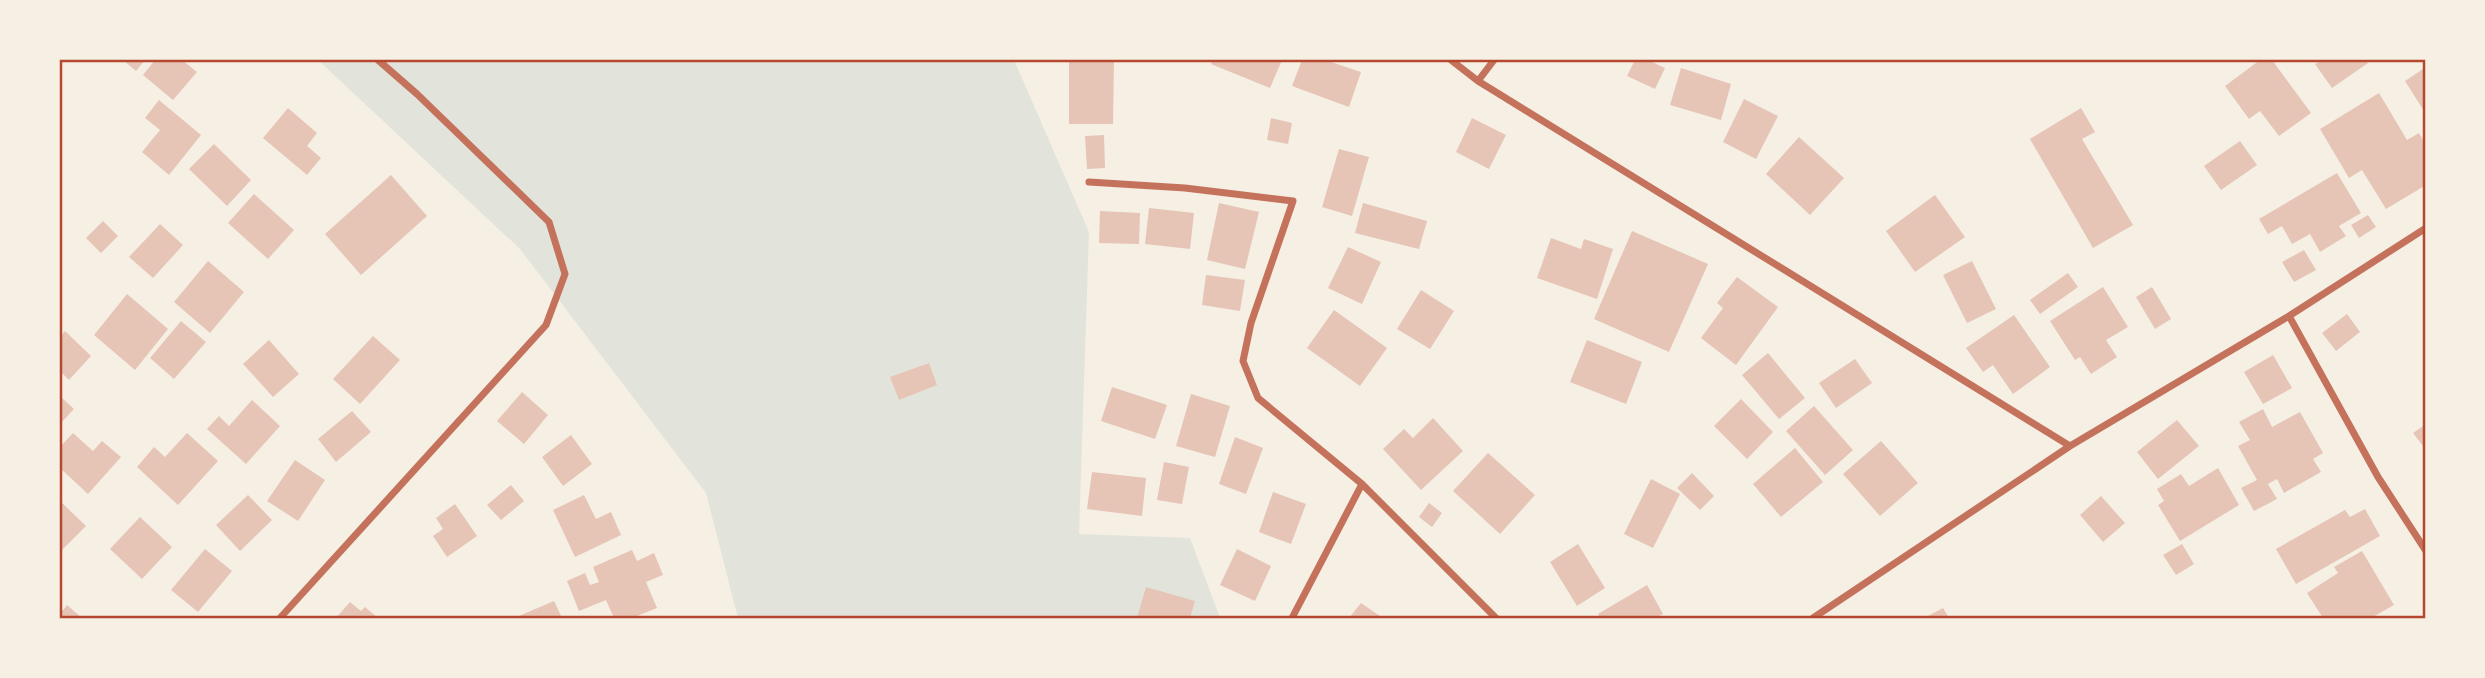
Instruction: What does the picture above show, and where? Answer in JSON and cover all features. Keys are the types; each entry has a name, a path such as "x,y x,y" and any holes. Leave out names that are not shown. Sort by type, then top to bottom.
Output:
{"street":[{"path":"280,618 546,325 565,274 549,222 378,60"},
{"path":"1451,60 1478,81 2070,446"},
{"path":"1478,81 1494,60"},
{"path":"1089,181 1185,188 1293,201 1251,323 1244,361 1258,398 1362,484 1496,618"},
{"path":"1813,618 2070,446 2289,316 2426,228"},
{"path":"2289,316 2378,477 2426,551"},
{"path":"1292,618 1362,484"}],"shaded area":[{"path":"318,60 1014,60 1089,232 1079,534 1190,538 1220,618 738,618 706,493 520,249"}],"building":[{"path":"123,60 145,60 136,71"},
{"path":"155,60 182,60 197,72 173,100 143,75"},
{"path":"1069,60 1114,60 1113,124 1069,124"},
{"path":"1213,60 1282,60 1270,88 1211,64"},
{"path":"1302,60 1325,60 1361,72 1349,107 1292,86"},
{"path":"1635,60 1648,60 1665,68 1655,89 1627,76"},
{"path":"2260,60 2272,60 2311,113 2279,136 2260,111 2249,119 2225,86"},
{"path":"2322,60 2365,60 2368,63 2332,88 2315,64"},
{"path":"2426,67 2426,110 2424,111 2405,81"},
{"path":"1681,68 1731,84 1721,120 1670,105"},
{"path":"2379,93 2407,140 2419,133 2426,145 2426,185 2386,209 2362,170 2349,178 2320,129"},
{"path":"1744,99 1778,116 1756,159 1723,142"},
{"path":"159,100 201,135 169,175 142,152 160,130 145,118"},
{"path":"288,108 317,133 307,146 321,158 307,175 263,138"},
{"path":"2081,108 2095,132 2082,139 2133,225 2093,248 2030,139"},
{"path":"1271,118 1292,123 1288,144 1267,140"},
{"path":"1472,118 1506,135 1489,169 1456,152"},
{"path":"1104,135 1105,168 1087,169 1085,136"},
{"path":"1799,137 1844,178 1810,215 1766,174"},
{"path":"2240,141 2257,165 2221,190 2204,166"},
{"path":"214,144 251,180 227,206 189,169"},
{"path":"1339,149 1369,157 1352,216 1322,207"},
{"path":"2337,173 2361,213 2339,226 2346,236 2320,252 2310,234 2292,244 2282,226 2268,234 2259,219"},
{"path":"391,175 427,216 361,275 325,234"},
{"path":"254,194 294,230 268,259 228,223"},
{"path":"1935,195 1965,237 1915,272 1886,231"},
{"path":"1219,203 1259,212 1245,269 1207,260"},
{"path":"1363,203 1427,221 1419,249 1355,233"},
{"path":"1149,208 1194,213 1190,249 1145,244"},
{"path":"1100,211 1140,213 1139,244 1099,243"},
{"path":"2368,215 2376,227 2359,238 2351,225"},
{"path":"103,221 118,236 101,253 86,238"},
{"path":"160,224 183,245 153,278 129,257"},
{"path":"1632,231 1708,264 1669,352 1594,319"},
{"path":"1551,238 1581,249 1584,239 1613,249 1597,299 1537,278"},
{"path":"1348,247 1381,262 1362,304 1328,288"},
{"path":"2304,250 2316,270 2294,282 2282,262"},
{"path":"208,261 244,292 210,333 174,302"},
{"path":"1972,261 1996,309 1967,323 1943,275"},
{"path":"2068,273 2078,287 2040,314 2030,300"},
{"path":"1206,275 1245,280 1240,311 1202,305"},
{"path":"1737,277 1778,307 1736,365 1701,338 1723,308 1717,303"},
{"path":"2103,287 2128,327 2106,340 2117,357 2091,374 2080,357 2075,360 2050,321"},
{"path":"2152,287 2171,319 2155,329 2136,297"},
{"path":"1421,290 1454,311 1430,349 1397,329"},
{"path":"127,294 168,329 135,370 94,335"},
{"path":"1334,310 1387,348 1360,386 1307,348"},
{"path":"2347,314 2360,332 2336,351 2322,333"},
{"path":"2014,315 2050,367 2013,394 1993,365 1983,372 1966,348"},
{"path":"181,321 206,342 174,379 150,358"},
{"path":"65,331 91,356 69,380 60,371 60,337"},
{"path":"373,336 400,360 360,404 333,379"},
{"path":"269,340 299,374 273,397 243,364"},
{"path":"1587,340 1642,362 1626,404 1570,382"},
{"path":"1768,353 1805,398 1779,419 1742,375"},
{"path":"2273,355 2292,388 2263,404 2244,372"},
{"path":"1855,359 1872,383 1836,408 1819,383"},
{"path":"929,363 937,385 899,400 890,377"},
{"path":"1112,387 1167,405 1155,439 1101,421"},
{"path":"522,392 548,415 524,444 497,421"},
{"path":"1191,394 1230,406 1215,457 1176,446"},
{"path":"60,396 74,409 60,424"},
{"path":"1741,399 1773,432 1747,459 1714,426"},
{"path":"252,400 280,426 246,464 207,429 219,416 229,426"},
{"path":"1814,406 1853,450 1825,475 1786,431"},
{"path":"2263,409 2272,427 2300,412 2323,453 2313,459 2321,472 2284,493 2277,479 2268,484 2277,499 2254,511 2241,488 2257,480 2238,446 2250,440 2239,422"},
{"path":"352,411 371,432 336,462 318,439"},
{"path":"1433,418 1463,451 1421,490 1383,449 1404,429 1413,438"},
{"path":"2177,420 2199,446 2158,479 2137,452"},
{"path":"2426,424 2426,450 2413,433"},
{"path":"73,433 93,451 102,441 121,457 88,494 60,468 60,447"},
{"path":"187,433 218,461 178,505 137,467 154,447 165,457"},
{"path":"571,435 592,464 563,486 542,457"},
{"path":"1235,437 1263,448 1246,494 1219,484"},
{"path":"1881,441 1918,483 1880,516 1843,474"},
{"path":"1795,448 1823,482 1781,517 1753,484"},
{"path":"1488,453 1535,495 1500,534 1453,491"},
{"path":"295,460 325,480 298,521 267,501"},
{"path":"1164,462 1189,467 1182,504 1157,500"},
{"path":"2218,468 2239,505 2180,541 2158,505 2164,501 2157,489 2181,474 2189,486"},
{"path":"1092,472 1146,478 1142,516 1087,509"},
{"path":"1692,473 1714,496 1700,510 1677,488"},
{"path":"1651,479 1680,494 1653,548 1624,534"},
{"path":"511,485 524,501 501,520 487,505"},
{"path":"1273,492 1306,504 1291,544 1259,532"},
{"path":"248,495 272,520 240,551 216,525"},
{"path":"584,495 596,519 611,512 621,535 575,557 553,510"},
{"path":"2101,496 2125,523 2103,542 2080,515"},
{"path":"60,501 86,526 60,552"},
{"path":"1429,503 1442,513 1432,527 1419,517"},
{"path":"455,504 477,536 447,557 433,536 443,529 436,518"},
{"path":"2365,509 2380,536 2296,584 2276,549 2345,510 2350,517"},
{"path":"140,517 172,547 142,579 110,549"},
{"path":"1578,544 1605,588 1577,606 1550,562"},
{"path":"2182,544 2194,564 2176,575 2163,555"},
{"path":"205,549 232,571 198,612 171,590"},
{"path":"1237,549 1271,566 1255,601 1220,585"},
{"path":"632,550 637,561 654,553 663,575 646,582 657,608 632,618 614,618 606,600 579,611 567,581 585,573 590,585 599,582 593,567"},
{"path":"2362,551 2394,605 2371,618 2323,618 2307,593 2338,573 2334,567"},
{"path":"1647,585 1663,614 1655,618 1600,618 1598,614"},
{"path":"1146,587 1195,601 1190,618 1137,618"},
{"path":"554,601 562,618 514,618"},
{"path":"350,602 361,611 365,607 378,618 336,618"},
{"path":"1361,603 1383,618 1349,618"},
{"path":"67,605 82,618 60,618"},
{"path":"1943,608 1949,618 1924,618"}]}
